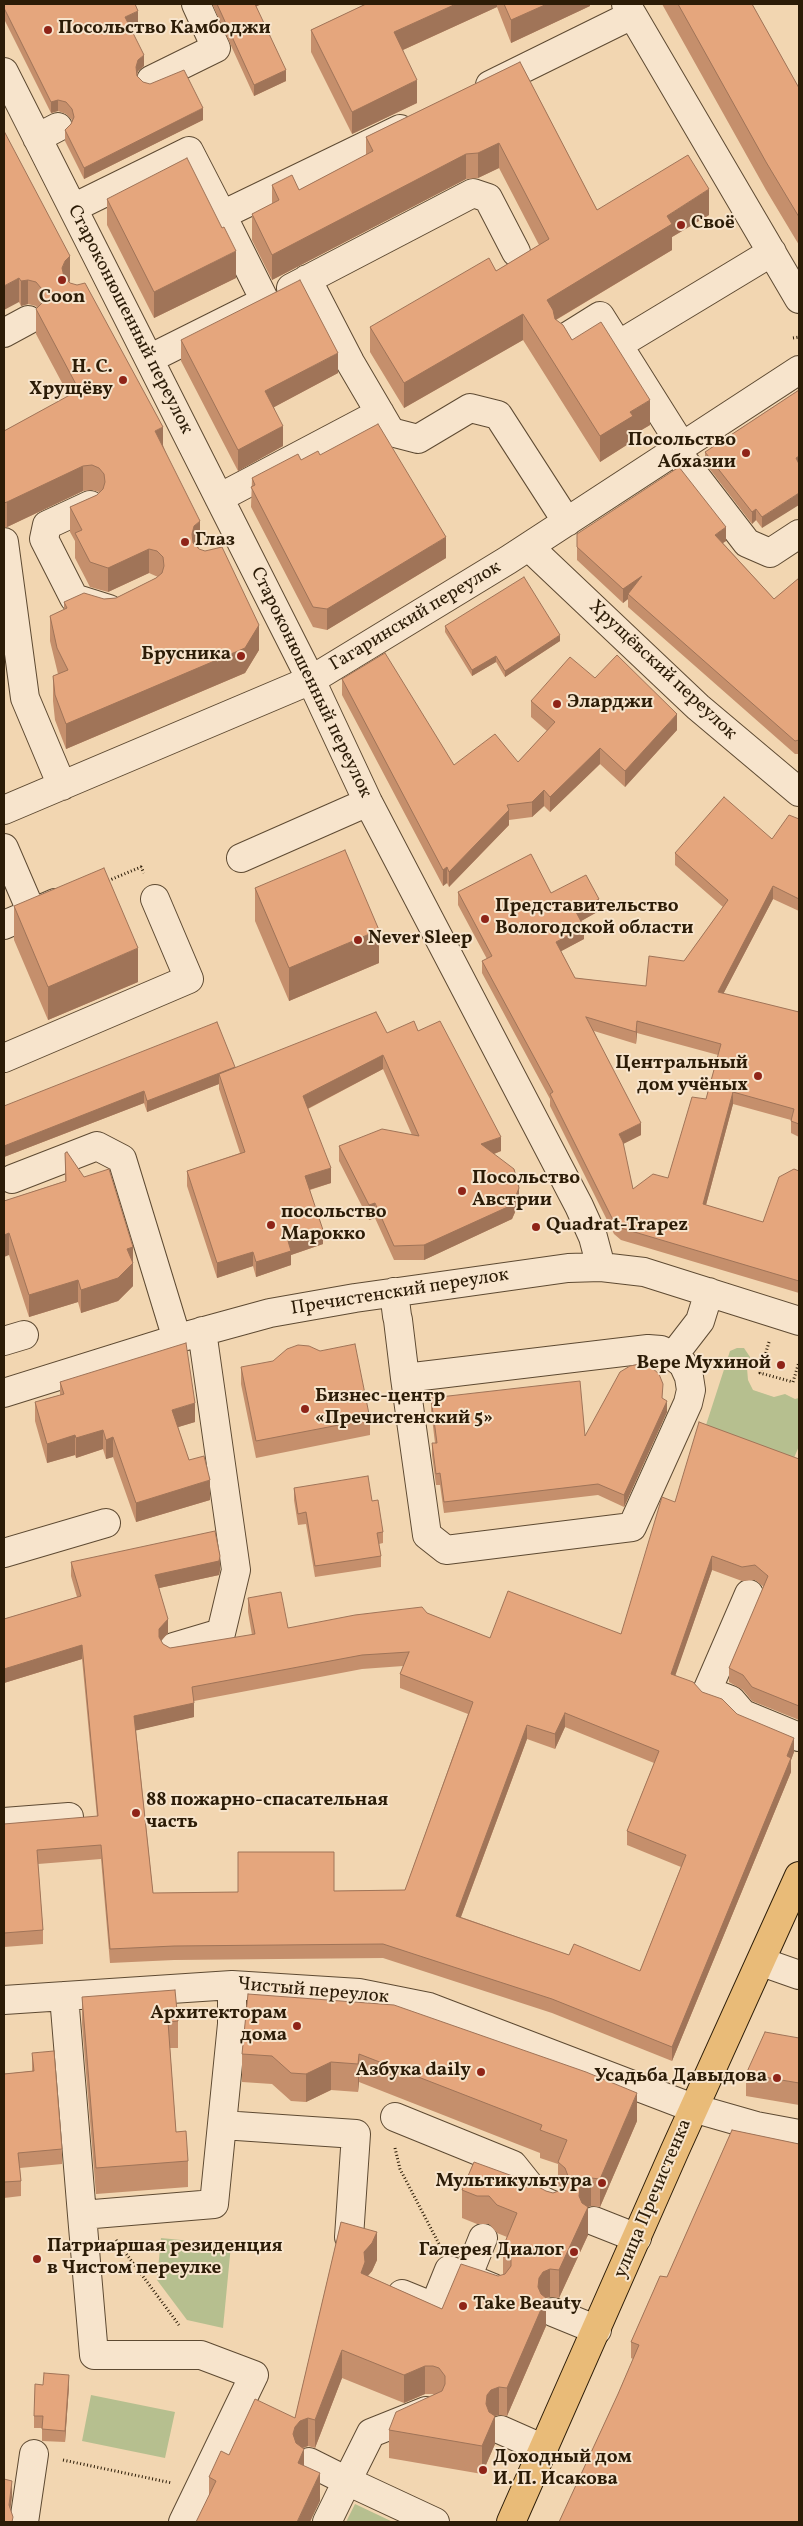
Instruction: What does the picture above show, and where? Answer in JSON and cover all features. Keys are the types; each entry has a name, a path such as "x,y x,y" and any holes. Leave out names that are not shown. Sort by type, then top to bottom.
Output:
{"main road":[{"name":"улица Пречистенка","path":"511,2522 693,2108 762,1962 799,1876"}],"street":[{"path":"152,80 216,48 196,4"},
{"path":"464,98 629,9 799,299"},
{"name":"Староконюшенный переулок","path":"4,72 48,133 98,284 149,359 219,498 231,548 311,680 368,802 580,1206 593,1237 601,1267"},
{"path":"222,215 419,119"},
{"path":"73,208 189,151 265,301"},
{"path":"149,359 473,194 488,198 516,252"},
{"path":"618,344 772,252"},
{"path":"307,280 350,362 391,432 418,439 470,408 498,415 567,522"},
{"path":"568,336 600,316 680,450 746,543 770,553 799,534"},
{"path":"4,333 28,320"},
{"name":"Гагаринский переулок","path":"4,810 311,680 529,547 680,450 799,370"},
{"path":"219,498 380,413"},
{"path":"90,504 47,525 44,539 74,598 109,609 133,597"},
{"path":"4,542 25,698 62,786"},
{"name":"Хрущёвский переулок","path":"529,547 698,707 799,792"},
{"path":"242,858 368,802"},
{"path":"4,848 32,913"},
{"path":"4,925 78,893"},
{"path":"4,1058 189,979 155,899"},
{"path":"12,1179 97,1146 122,1159 189,1335 236,1570 221,1633 174,1647"},
{"name":"Пречистенский переулок","path":"4,1393 189,1335 305,1306 568,1268 601,1267 644,1272 799,1321"},
{"path":"394,1292 427,1535 446,1550 632,1527 688,1403 690,1390 689,1377 683,1364 674,1356 661,1350 648,1349 406,1378"},
{"path":"674,1356 700,1321 709,1292"},
{"path":"4,1553 106,1523"},
{"path":"749,1594 707,1691 731,1700 743,1714 799,1737"},
{"path":"4,1822 69,1816"},
{"path":"762,1962 799,1975"},
{"path":"89,2214 214,2204 232,2024 232,1985"},
{"name":"Чистый переулок","path":"4,2000 232,1985 359,1993 429,2007 693,2108 756,2126 799,2134"},
{"path":"64,1996 89,2214 94,2355 200,2354 254,2374 241,2430 199,2489 183,2522"},
{"path":"395,2118 513,2165 541,2200 552,2205"},
{"path":"222,2125 356,2134 349,2237"},
{"path":"594,2222 637,2238"},
{"path":"467,2278 483,2238"},
{"path":"379,2285 434,2307 450,2270 496,2289"},
{"path":"553,2312 597,2330"},
{"path":"327,2522 371,2432 430,2409"},
{"path":"501,2430 544,2449"},
{"path":"24,2522 34,2454"},
{"path":"309,2462 435,2522"}],"path":[{"path":"793,338 799,337"},
{"path":"78,893 141,867 155,899"},
{"path":"771,1336 760,1373 793,1382 799,1362"},
{"path":"394,2145 400,2169 434,2232"},
{"path":"89,2214 200,2354"},
{"path":"34,2454 199,2489"}],"green space":[{"path":"744,1348 750,1357 747,1368 748,1380 753,1390 774,1397 785,1394 795,1399 799,1398 799,1446 794,1458 709,1435 706,1425 730,1351"},
{"path":"161,2238 231,2245 223,2328 187,2320 157,2280"},
{"path":"91,2395 175,2412 165,2458 82,2441"},
{"path":"355,2504 393,2522 346,2522"}],"building":[{"path":"4,4 135,4 138,11 125,17 144,55 138,60 136,67 137,76 143,82 150,84 184,70 203,108 84,168 65,130 71,124 74,117 72,109 66,102 58,100 51,102 4,8"},
{"path":"217,4 255,4 286,70 254,85"},
{"path":"366,4 456,4 394,32 417,80 352,112 311,30"},
{"path":"504,4 547,4 511,20"},
{"path":"678,4 752,4 799,88 799,217 766,162"},
{"path":"520,62 597,210 688,155 709,189 667,216 672,224 547,300 553,310 555,319 563,325 572,340 601,322 650,400 630,412 633,416 600,436 523,314 404,383 370,327 489,258 496,271 549,239 499,143 478,153 466,154 272,255 252,214 279,200 272,185 292,175 299,190 373,151 366,137"},
{"path":"4,131 70,256 62,268 64,277 70,283 77,285 85,283 163,427 155,431 200,521 194,526 192,534 193,543 199,549 205,551 222,547 259,625 245,648 66,724 55,695 53,676 68,670 57,648 50,616 67,608 64,602 84,593 104,599 116,598 156,578 162,573 164,566 163,557 157,551 149,549 108,568 90,562 75,533 82,530 70,507 97,495 103,489 105,482 104,474 99,468 92,465 83,466 4,503 4,431 79,390 36,309 42,303 44,295 41,288 36,282 21,281 19,278 4,286"},
{"path":"187,158 222,228 224,227 236,251 154,292 107,199"},
{"path":"300,280 338,353 265,391 283,426 238,450 181,340"},
{"path":"799,390 799,456 796,458 799,464 799,493 762,517 756,509 752,512 705,452"},
{"path":"378,424 446,537 327,609 313,607 251,487 255,485 252,478 298,454 301,460 318,451 320,455"},
{"path":"679,467 726,527 715,535 774,599 799,578 799,740 795,741 628,594 642,576 623,589 577,547 577,534"},
{"path":"524,577 560,635 505,671 496,656 472,670 445,626"},
{"path":"385,653 454,765 495,734 518,762 555,722 531,701 570,657 595,678 617,655 677,714 625,771 600,748 550,797 544,790 532,802 507,805 509,810 449,872 447,867 443,870 342,679"},
{"path":"724,797 772,839 789,815 799,819 799,899 773,886 718,992 799,1012 799,1124 791,1121 794,1109 733,1092 703,1204 763,1222 779,1177 794,1169 799,1171 799,1281 621,1228 614,1222 550,1094 553,1092 482,961 492,956 458,892 531,854 551,893 586,875 599,899 576,912 584,927 556,942 575,978 646,986 649,956 684,961 728,900 675,853","holes":["586,1017 636,1032 637,1021 721,1044 706,1099 692,1097 668,1178 653,1174 633,1189 623,1142 619,1134 641,1123"]},
{"path":"345,850 379,930 289,968 255,888"},
{"path":"104,868 138,948 48,987 14,906"},
{"path":"376,1012 387,1033 414,1021 418,1031 440,1021 501,1137 481,1144 514,1169 519,1188 512,1205 424,1245 394,1246 375,1203 369,1205 339,1146 382,1129 419,1136 383,1055 303,1096 331,1168 305,1176 323,1230 288,1241 291,1251 256,1262 253,1252 217,1263 187,1171 245,1152 219,1074"},
{"path":"217,1022 235,1067 147,1101 144,1091 4,1146 4,1106"},
{"path":"67,1152 84,1177 109,1169 133,1247 127,1249 133,1263 118,1278 81,1290 78,1280 29,1295 9,1233 4,1235 4,1201 66,1181 65,1153"},
{"path":"186,1343 195,1403 172,1410 189,1460 204,1456 210,1480 136,1503 113,1437 106,1440 103,1430 76,1438 75,1435 47,1444 35,1402 64,1394 60,1382"},
{"name":"Бизнес-центр «Пречистенский 5»","path":"355,1344 370,1419 256,1441 241,1367 273,1361 287,1349 298,1345 309,1346 320,1351"},
{"path":"640,1364 651,1367 659,1374 663,1384 662,1398 667,1401 624,1495 598,1484 444,1502 440,1473 436,1474 432,1443 437,1443 431,1398 580,1381 585,1436 620,1372 630,1366"},
{"path":"699,1422 799,1459 799,1706 752,1687 743,1675 729,1668 768,1576 755,1565 742,1567 712,1556 671,1674 693,1682 702,1692 722,1699 737,1714 794,1738 787,1756 791,1758 672,2047 552,1999 383,1944 174,1946 110,1949 101,1845 37,1850 43,1930 4,1933 4,1824 98,1816 82,1645 4,1669 4,1619 81,1596 71,1562 215,1531 220,1556 219,1561 155,1575 168,1619 159,1629 159,1637 163,1644 170,1648 255,1634 248,1598 281,1592 288,1628 355,1615 422,1607 427,1613 490,1638 508,1591 621,1634 662,1497 675,1502","holes":["409,1652 400,1674 473,1702 405,1890 334,1891 334,1852 238,1852 238,1892 153,1893 134,1716 194,1703 192,1687 362,1655","565,1713 659,1751 627,1831 686,1855 640,1971 574,1944 569,1955 456,1916 527,1725 555,1734"]},
{"path":"368,1476 372,1501 378,1500 383,1532 377,1533 381,1556 315,1566 306,1512 298,1514 294,1488"},
{"path":"175,1990 178,2021 168,2022 176,2132 186,2131 188,2161 96,2168 82,1997"},
{"path":"248,1994 394,2005 586,2072 637,2093 600,2179 591,2178 584,2181 580,2187 579,2196 582,2203 588,2207 559,2270 550,2269 543,2272 539,2278 538,2287 541,2294 546,2298 507,2388 499,2387 491,2390 487,2395 486,2404 489,2412 495,2416 482,2446 389,2430 396,2412 442,2391 445,2384 445,2376 439,2368 425,2366 404,2375 342,2350 315,2420 308,2418 300,2421 295,2427 293,2434 296,2443 304,2449 298,2463 320,2473 297,2522 196,2522 216,2481 209,2477 221,2451 229,2455 255,2399 295,2418 341,2222 377,2232 372,2243 364,2252 365,2262 361,2273 442,2309 461,2264 498,2276 505,2274 511,2266 509,2252 503,2247 517,2213 497,2205 489,2196 477,2196 462,2190 474,2162 553,2193 561,2190 568,2176 565,2168 558,2162 567,2140 540,2130 542,2125 359,2054 358,2064 331,2062 306,2074 291,2073 272,2056 242,2054"},
{"path":"765,2032 799,2038 799,2083 746,2074"},
{"path":"54,2051 62,2149 18,2153 21,2181 4,2182 4,2074 34,2071 32,2053"},
{"path":"732,2130 799,2144 799,2522 559,2522 639,2345 631,2342 660,2276 667,2277"},
{"path":"44,2373 69,2375 65,2431 42,2429 43,2416 34,2416 35,2384 43,2385"},
{"path":"4,2479 12,2481 9,2505 13,2517 12,2522 4,2522"}],"place":[{"name":"Посольство Камбоджи","path":"48,30"},
{"name":"Своё","path":"681,225"},
{"name":"Coon","path":"62,280"},
{"name":"Н. С. Хрущёву","path":"123,380"},
{"name":"Посольство Абхазии","path":"746,453"},
{"name":"Глаз","path":"185,542"},
{"name":"Брусника","path":"241,656"},
{"name":"Эларджи","path":"557,704"},
{"name":"Представительство Вологодской области","path":"485,919"},
{"name":"Never Sleep","path":"358,940"},
{"name":"Центральный дом учёных","path":"758,1076"},
{"name":"Посольство Австрии","path":"462,1191"},
{"name":"посольство Марокко","path":"271,1225"},
{"name":"Quadrat-Trapez","path":"536,1227"},
{"name":"Вере Мухиной","path":"781,1365"},
{"name":"Бизнес-центр «Пречистенский 5»","path":"305,1409"},
{"name":"88 пожарно-спасательная часть","path":"136,1813"},
{"name":"Архитекторам дома","path":"297,2026"},
{"name":"Азбука daily","path":"481,2072"},
{"name":"Усадьба Давыдова","path":"777,2078"},
{"name":"Мультикультура","path":"602,2183"},
{"name":"Галерея Диалог","path":"574,2252"},
{"name":"Патриаршая резиденция в Чистом переулке","path":"37,2259"},
{"name":"Take Beauty","path":"463,2306"},
{"name":"Доходный дом И. П. Исакова","path":"483,2470"}]}
